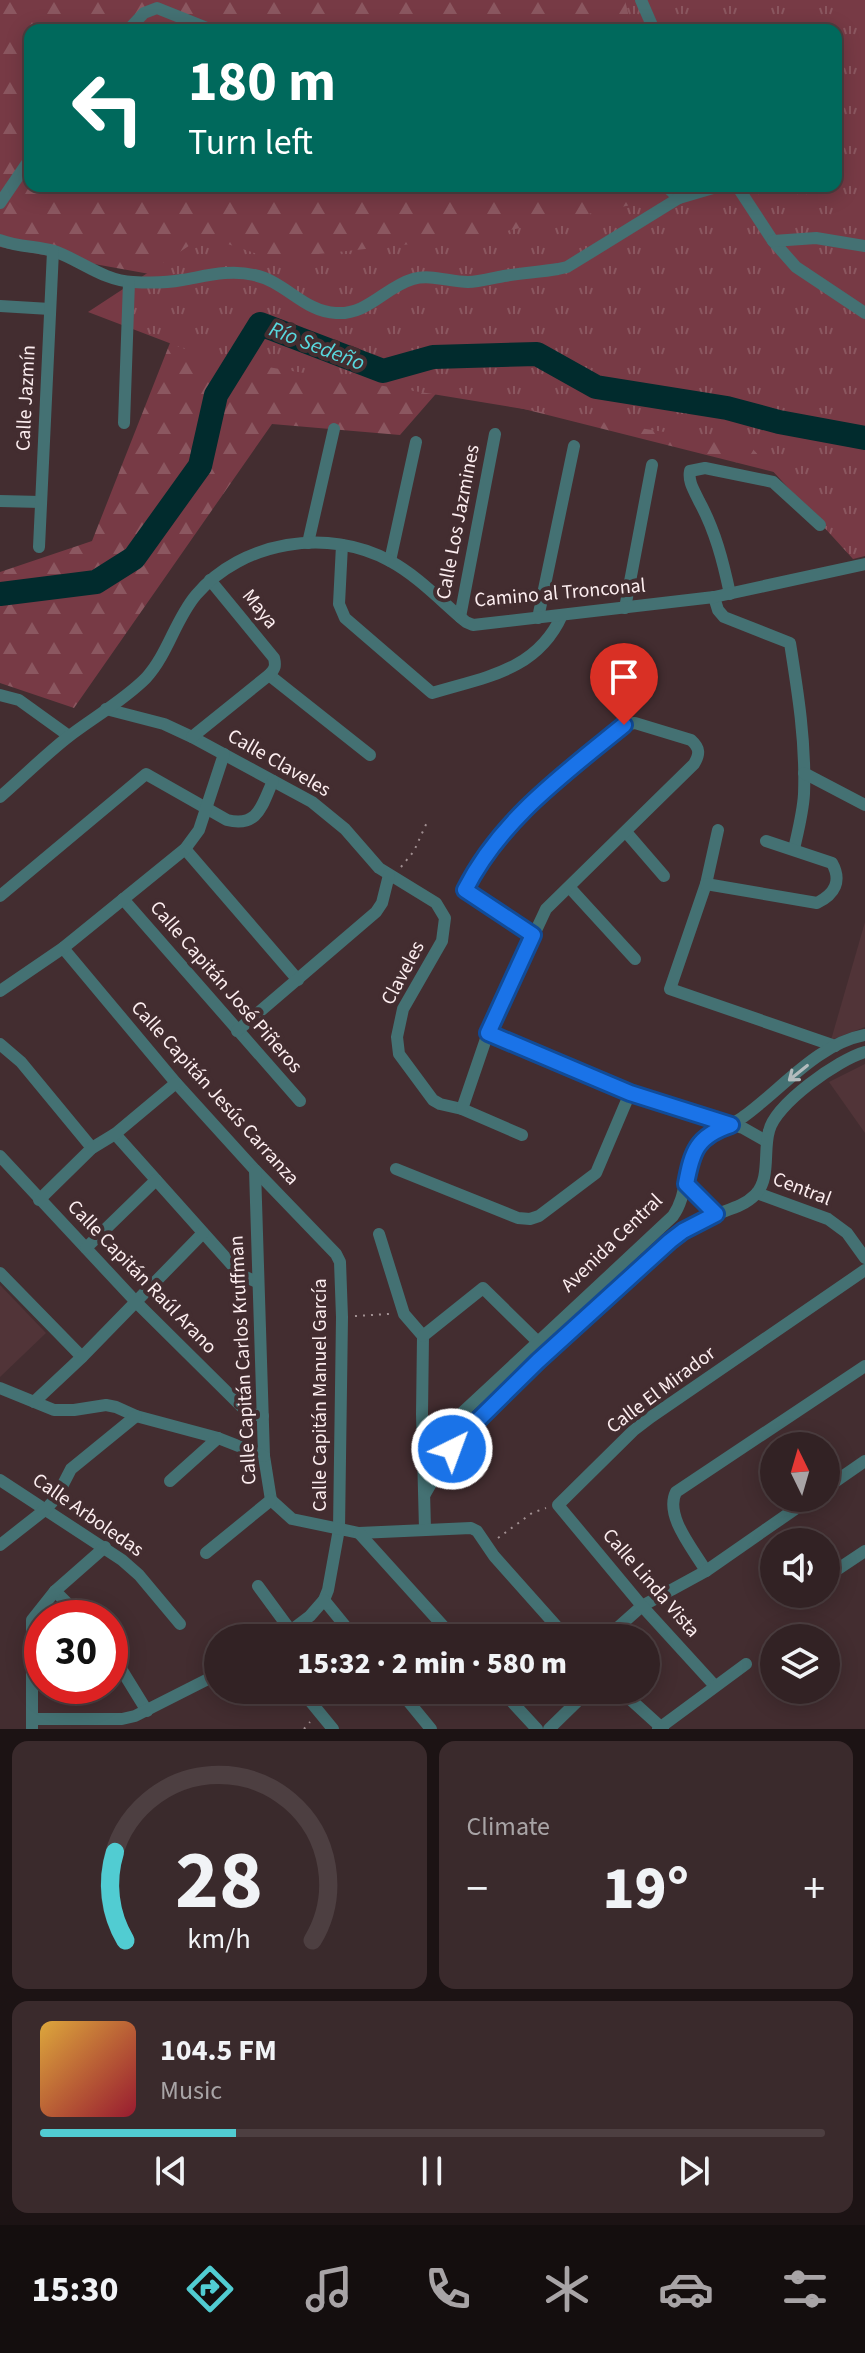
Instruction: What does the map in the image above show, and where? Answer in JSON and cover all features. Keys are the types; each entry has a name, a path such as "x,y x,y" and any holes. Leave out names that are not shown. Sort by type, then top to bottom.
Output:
{"street":[{"path":"641,0 651,24"},
{"path":"134,24 144,13 157,8 197,24"},
{"path":"0,203 24,168"},
{"path":"672,192 679,198"},
{"path":"0,240 53,251 110,277 129,282 168,282 235,273 255,275 273,281 309,306 338,314 369,305 412,279 424,277 475,282 567,267 679,198 700,192"},
{"path":"741,192 773,241 796,267 865,313"},
{"path":"773,241 816,238 865,246"},
{"name":"Calle Jazmín","path":"39,547 53,251"},
{"path":"124,423 129,282"},
{"path":"0,306 50,309"},
{"path":"308,543 334,429"},
{"name":"Calle Los Jazmines","path":"460,617 495,434"},
{"path":"390,561 416,442"},
{"path":"538,618 574,446"},
{"path":"625,608 652,465"},
{"path":"730,594 715,535 690,483 690,471 705,468 773,482 820,525"},
{"path":"0,501 41,502"},
{"name":"Camino al Tronconal","path":"0,797 69,736 143,681 152,671 190,603 210,580 247,555 308,543 363,550 390,561 473,625 714,597 865,564"},
{"path":"342,545 341,612 432,693 517,665 546,643 562,615"},
{"name":"Maya","path":"210,580 274,658 272,669 370,755"},
{"path":"714,597 724,617 790,643 802,718 804,773 804,797 794,849"},
{"path":"192,737 272,669"},
{"path":"0,695 19,700 69,736"},
{"name":"Calle Claveles","path":"106,709 138,716 192,737 312,802 345,829 370,860 436,903 445,918"},
{"path":"462,1109 488,1033 546,909 694,764 699,751 691,740 635,723 624,725 534,798 483,857 465,890 533,935"},
{"path":"0,991 63,948 185,849 199,830 224,754"},
{"path":"804,773 865,805"},
{"path":"0,896 146,774 227,820 245,822 259,812 273,781"},
{"path":"718,830 706,884 670,989 835,1046"},
{"path":"626,832 664,876"},
{"path":"706,884 817,903 829,897 837,887 837,872 832,863 766,841"},
{"path":"185,849 298,980"},
{"path":"237,1031 376,912 382,903 389,875"},
{"path":"570,888 635,959"},
{"name":"Calle Capitán José Piñeros","path":"123,899 300,1101"},
{"name":"Claveles","path":"445,918 442,941 403,1009 397,1047 399,1054 433,1100 522,1135"},
{"name":"Calle Capitán Jesús Carranza","path":"63,948 176,1083 336,1254 340,1262"},
{"path":"488,1033 630,1093 753,1132 766,1141"},
{"name":"Avenida Central","path":"424,1467 451,1425 673,1216 683,1198 695,1149 704,1137 731,1125 835,1046 865,1035"},
{"path":"0,1044 21,1062 92,1148"},
{"path":"757,1193 765,1170 766,1141 777,1113 842,1061 865,1052"},
{"path":"39,1200 92,1148 115,1134 176,1083"},
{"path":"396,1169 518,1218 530,1219 539,1216 596,1173 630,1093"},
{"path":"115,1134 241,1275 257,1282"},
{"name":"Calle Capitán Raúl Arano","path":"0,1156 137,1303 244,1409 263,1416"},
{"name":"Calle Capitán Carlos Kruffman","path":"255,1170 264,1456 271,1500"},
{"path":"86,1248 156,1180"},
{"path":"686,1184 716,1214"},
{"name":"Avenida Central","path":"425,1494 462,1437 538,1361 670,1241 716,1214 747,1202 757,1193"},
{"name":"Central","path":"757,1193 838,1225 865,1258"},
{"path":"34,1402 137,1303 203,1233"},
{"path":"379,1234 404,1314 423,1336 425,1529"},
{"name":"Calle Capitán Manuel García","path":"324,1600 339,1529 340,1262"},
{"name":"Calle El Mirador","path":"558,1505 642,1423 865,1270"},
{"path":"0,1273 82,1357"},
{"path":"423,1336 483,1288 537,1341"},
{"path":"706,1571 674,1517 672,1507 676,1492 865,1366"},
{"path":"0,1388 54,1410 106,1405 218,1438 264,1456"},
{"path":"0,1545 46,1509 56,1498 71,1469 136,1416"},
{"path":"170,1481 218,1438"},
{"path":"840,1478 865,1461"},
{"name":"Calle Arboledas","path":"0,1480 105,1547 139,1575 180,1624"},
{"path":"206,1553 271,1500 292,1519 359,1533 471,1528 477,1531 555,1624"},
{"name":"Calle Linda Vista","path":"558,1505 642,1606 715,1686"},
{"path":"622,1624 642,1606 706,1571 791,1512"},
{"path":"359,1533 441,1624"},
{"path":"105,1547 55,1591 32,1620 32,1724 135,1716 204,1681"},
{"path":"840,1568 865,1551"},
{"path":"258,1586 280,1624"},
{"path":"55,1591 64,1600"},
{"path":"299,1624 324,1600 344,1624"},
{"path":"635,1704 660,1728 746,1664"},
{"path":"128,1680 147,1711"},
{"path":"312,1704 333,1729"},
{"path":"410,1704 431,1729"},
{"path":"514,1704 537,1729"},
{"path":"549,1729 575,1704"}],"path":[{"path":"389,875 406,863 428,820"},
{"path":"342,1317 404,1314"},
{"path":"487,1546 532,1513 558,1505"}],"shaded area":[{"path":"865,922 865,1027 831,1040"},
{"path":"865,1064 865,1133 829,1082"},
{"path":"0,1285 46,1333 0,1377"}],"green space":[{"path":"0,0 865,0 817,483 441,388 400,435 272,424 74,708 0,683 0,572 92,541 194,282 0,247"},
{"path":"625,0 865,0 865,556 853,559 750,446 206,357 88,312 204,236 272,259 477,237 694,192 842,192 842,24 631,24"}],"waterway":[{"name":"Río Sedeño","path":"0,594 96,582 134,558 200,466 216,395 260,324 383,371 433,357 537,354 596,387 727,408 779,422 865,438"}],"route":[{"path":"452,1449 538,1361 670,1241 716,1214 686,1184 689,1165 704,1137 731,1125 630,1093 488,1033 533,935 465,890 483,857 534,798 624,725"}]}
